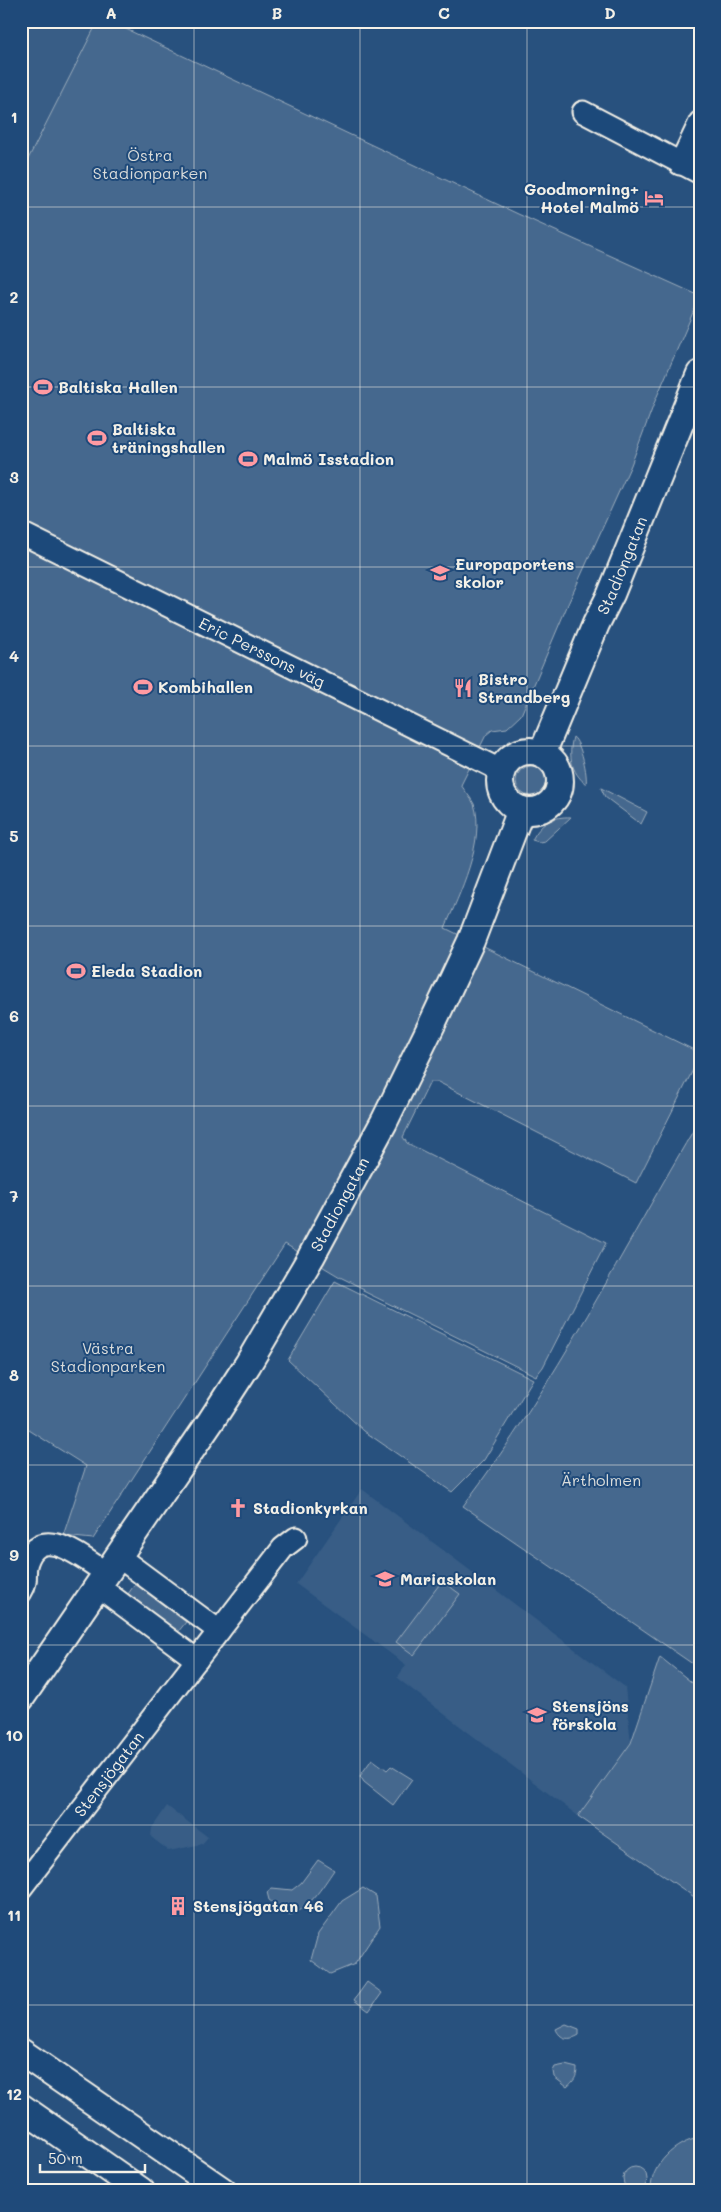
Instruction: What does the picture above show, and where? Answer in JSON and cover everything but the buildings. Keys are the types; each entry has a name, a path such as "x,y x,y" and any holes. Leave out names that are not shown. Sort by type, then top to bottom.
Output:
{"main road":[{"name":"Stadiongatan","path":"542,754 588,641 611,594 700,374"},
{"path":"522,752 542,754 553,762 557,768 560,782 558,794 545,807 529,812 520,810 512,806 502,791 500,781 491,766 522,752"},
{"name":"Stadiongatan","path":"21,1698 109,1573 248,1364 355,1177 433,1022 471,941 520,810"},
{"path":"21,2052 223,2191"},
{"path":"21,2107 141,2191"}],"street":[{"path":"582,112 700,173"},
{"path":"680,164 700,122"},
{"name":"Eric Perssons väg","path":"21,533 491,766"},
{"name":"Stensjögatan","path":"21,1888 283,1548 296,1538"},
{"path":"21,1592 25,1585 27,1561 34,1550 45,1544 54,1543 71,1550 109,1573 219,1631"},
{"path":"109,1573 197,1660"}],"shaded area":[{"path":"21,21 98,21 21,173"},
{"name":"Stensjöns förskola","path":"362,1489 625,1687 631,1743 578,1816 397,1678 406,1665 296,1584"},
{"path":"167,1806 208,1837 202,1844 169,1851 151,1837 152,1828"}],"green space":[{"path":"98,21 109,21 518,214 700,296 655,401 631,465 568,604 521,715 507,728 492,730 486,735 461,785 474,804 477,818 476,834 469,867 445,928 700,1053 700,1056 636,1183 438,1082 430,1082 403,1137 407,1143 606,1243 543,1367 536,1376 363,1291 364,1289 285,1244 93,1539 63,1536 86,1466 21,1425 21,173"},
{"path":"573,737 579,745 583,759 586,784 577,774 572,763"},
{"path":"531,766 542,770 546,781 542,792 531,796 520,792 516,781 520,770"},
{"path":"601,788 647,812 641,824 605,797"},
{"path":"571,817 545,841 532,840 535,834 547,822 558,818"},
{"name":"Ärtholmen","path":"700,1119 700,1669 463,1506 528,1413 558,1365"},
{"path":"335,1281 533,1379 484,1460 452,1492 364,1431 288,1360"},
{"path":"442,1581 460,1594 414,1655 396,1642"},
{"path":"135,1584 186,1622 178,1632 128,1594"},
{"path":"660,1657 700,1689 700,1901 578,1816 631,1743"},
{"path":"372,1759 387,1770 391,1766 412,1779 393,1805 364,1782 360,1776"},
{"path":"318,1860 334,1870 314,1897 302,1909 289,1915 269,1900 267,1892 272,1888 292,1890 301,1883"},
{"path":"363,1888 376,1896 380,1926 355,1964 330,1974 311,1960 318,1934 342,1901"},
{"path":"367,1982 382,1993 369,2011 354,2000"},
{"path":"566,2024 579,2029 579,2035 568,2038 562,2037 556,2029"},
{"path":"565,2065 577,2068 575,2079 567,2087 554,2077 553,2071 555,2067"},
{"path":"700,2138 700,2183 694,2191 651,2191 655,2172 666,2156 682,2144"},
{"path":"635,2167 644,2170 647,2179 644,2188 635,2191 626,2188 623,2179 626,2170"}],"place":[{"name":"Goodmorning+ Hotel Malmö","path":"654,198"},
{"name":"Baltiska Hallen","path":"43,387"},
{"name":"Baltiska träningshallen","path":"97,438"},
{"name":"Malmö Isstadion","path":"248,459"},
{"name":"Europaportens skolor","path":"440,573"},
{"name":"Kombihallen","path":"143,687"},
{"name":"Bistro Strandberg","path":"463,688"},
{"name":"Eleda Stadion","path":"76,971"},
{"name":"Stadionkyrkan","path":"238,1508"},
{"name":"Mariaskolan","path":"385,1579"},
{"name":"Stensjöns förskola","path":"537,1715"},
{"name":"Stensjögatan 46","path":"178,1906"}],"park label":[{"name":"Östra Stadionparken","path":"150,164"},
{"name":"Västra Stadionparken","path":"108,1357"}]}
